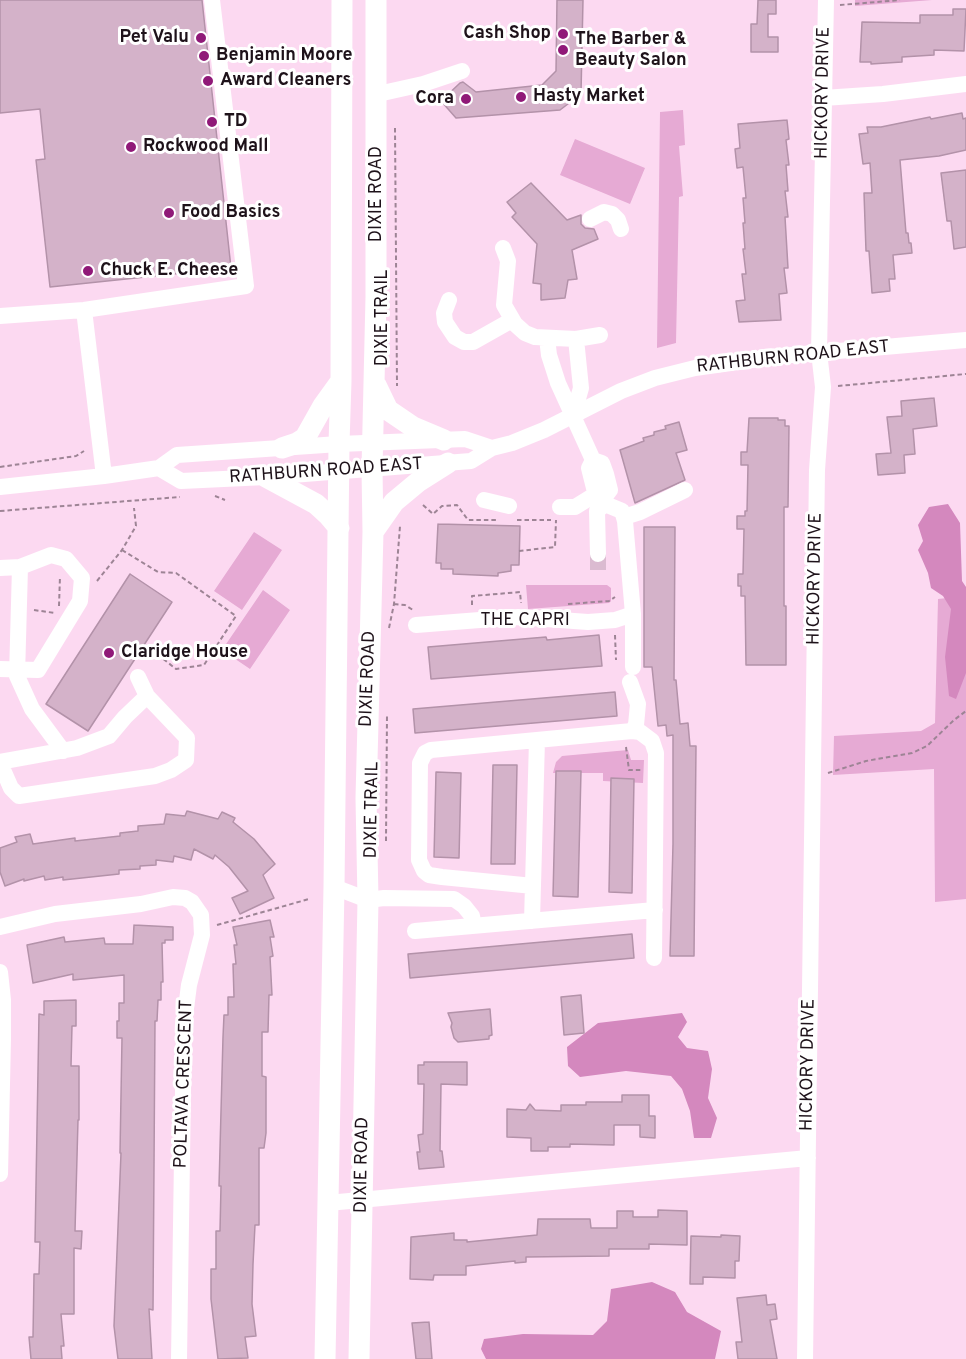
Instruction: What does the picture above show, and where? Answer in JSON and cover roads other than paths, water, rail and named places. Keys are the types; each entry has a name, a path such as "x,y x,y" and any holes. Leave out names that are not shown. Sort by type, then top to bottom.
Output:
{"main road":[{"name":"DIXIE ROAD","path":"325,1359 341,381 342,0"},
{"name":"DIXIE ROAD","path":"360,1359 362,1200 376,899 366,798 375,382 378,94 376,0"},
{"path":"282,448 305,438 322,405 341,381"},
{"path":"375,382 388,410 413,427 444,440"},
{"path":"373,532 394,502 418,482 448,463"},
{"path":"266,477 316,504 339,528"}],"street":[{"path":"0,316 84,310 246,286 212,0"},
{"name":"HICKORY DRIVE","path":"805,1359 817,470 823,387 819,352 826,3"},
{"path":"378,94 423,84 462,71"},
{"path":"823,98 883,94 966,84"},
{"path":"590,219 604,212 612,214 618,220 621,229"},
{"path":"503,248 508,261 504,305 512,320 525,333 535,337 576,339 600,335"},
{"path":"448,300 444,313 445,322 455,337 464,342 473,342 512,320"},
{"path":"84,310 104,476"},
{"path":"547,338 549,354 558,383 594,460 589,468 602,499 622,511 624,517 633,614 632,674 638,704 636,725 632,735"},
{"path":"573,416 581,388 576,339"},
{"name":"RATHBURN ROAD EAST","path":"159,468 181,481 471,462 492,448 512,443 573,416 595,403 655,378 695,368 819,352 966,340"},
{"name":"RATHBURN ROAD EAST","path":"0,487 159,468 177,455 339,444 465,439 492,448"},
{"path":"624,517 640,512 685,490"},
{"path":"558,513 602,499"},
{"path":"598,554 597,512 602,499"},
{"path":"484,500 509,506"},
{"path":"0,568 20,567 51,555 66,559 82,578 80,601 38,670 0,669"},
{"path":"20,567 17,676 32,709 63,751"},
{"name":"THE CAPRI","path":"416,625 518,617 588,622 615,620 633,614"},
{"path":"138,677 147,696 187,738 186,760 171,770 155,776 19,796 11,788 0,763 77,748 109,736 147,696"},
{"path":"533,886 442,877 429,875 424,871 419,860 420,763 425,753 431,750 537,740 632,735 652,741 656,753 654,958"},
{"path":"532,921 537,740"},
{"path":"334,887 376,899 454,899 472,916 474,926"},
{"name":"POLTAVA CRESCENT","path":"0,927 55,914 141,904 177,897 189,900 198,908 201,915 203,929 189,985 184,1024 179,1359"},
{"path":"415,931 655,910"},
{"path":"0,972 3,1000 0,1174"},
{"name":"HICKORY DRIVE","path":"328,1203 808,1158"}],"tunnel":[{"path":"598,554 598,575"}],"place":[{"name":"Cash Shop","path":"563,34"},
{"name":"Pet Valu","path":"201,38"},
{"name":"The Barber & Beauty Salon","path":"563,50"},
{"name":"Benjamin Moore","path":"204,56"},
{"name":"Award Cleaners","path":"208,81"},
{"name":"Hasty Market","path":"521,97"},
{"name":"Cora","path":"466,99"},
{"name":"TD","path":"212,122"},
{"name":"Rockwood Mall","path":"131,147"},
{"name":"Food Basics","path":"169,213"},
{"name":"Chuck E. Cheese","path":"88,271"},
{"name":"Claridge House","path":"109,653"}]}
